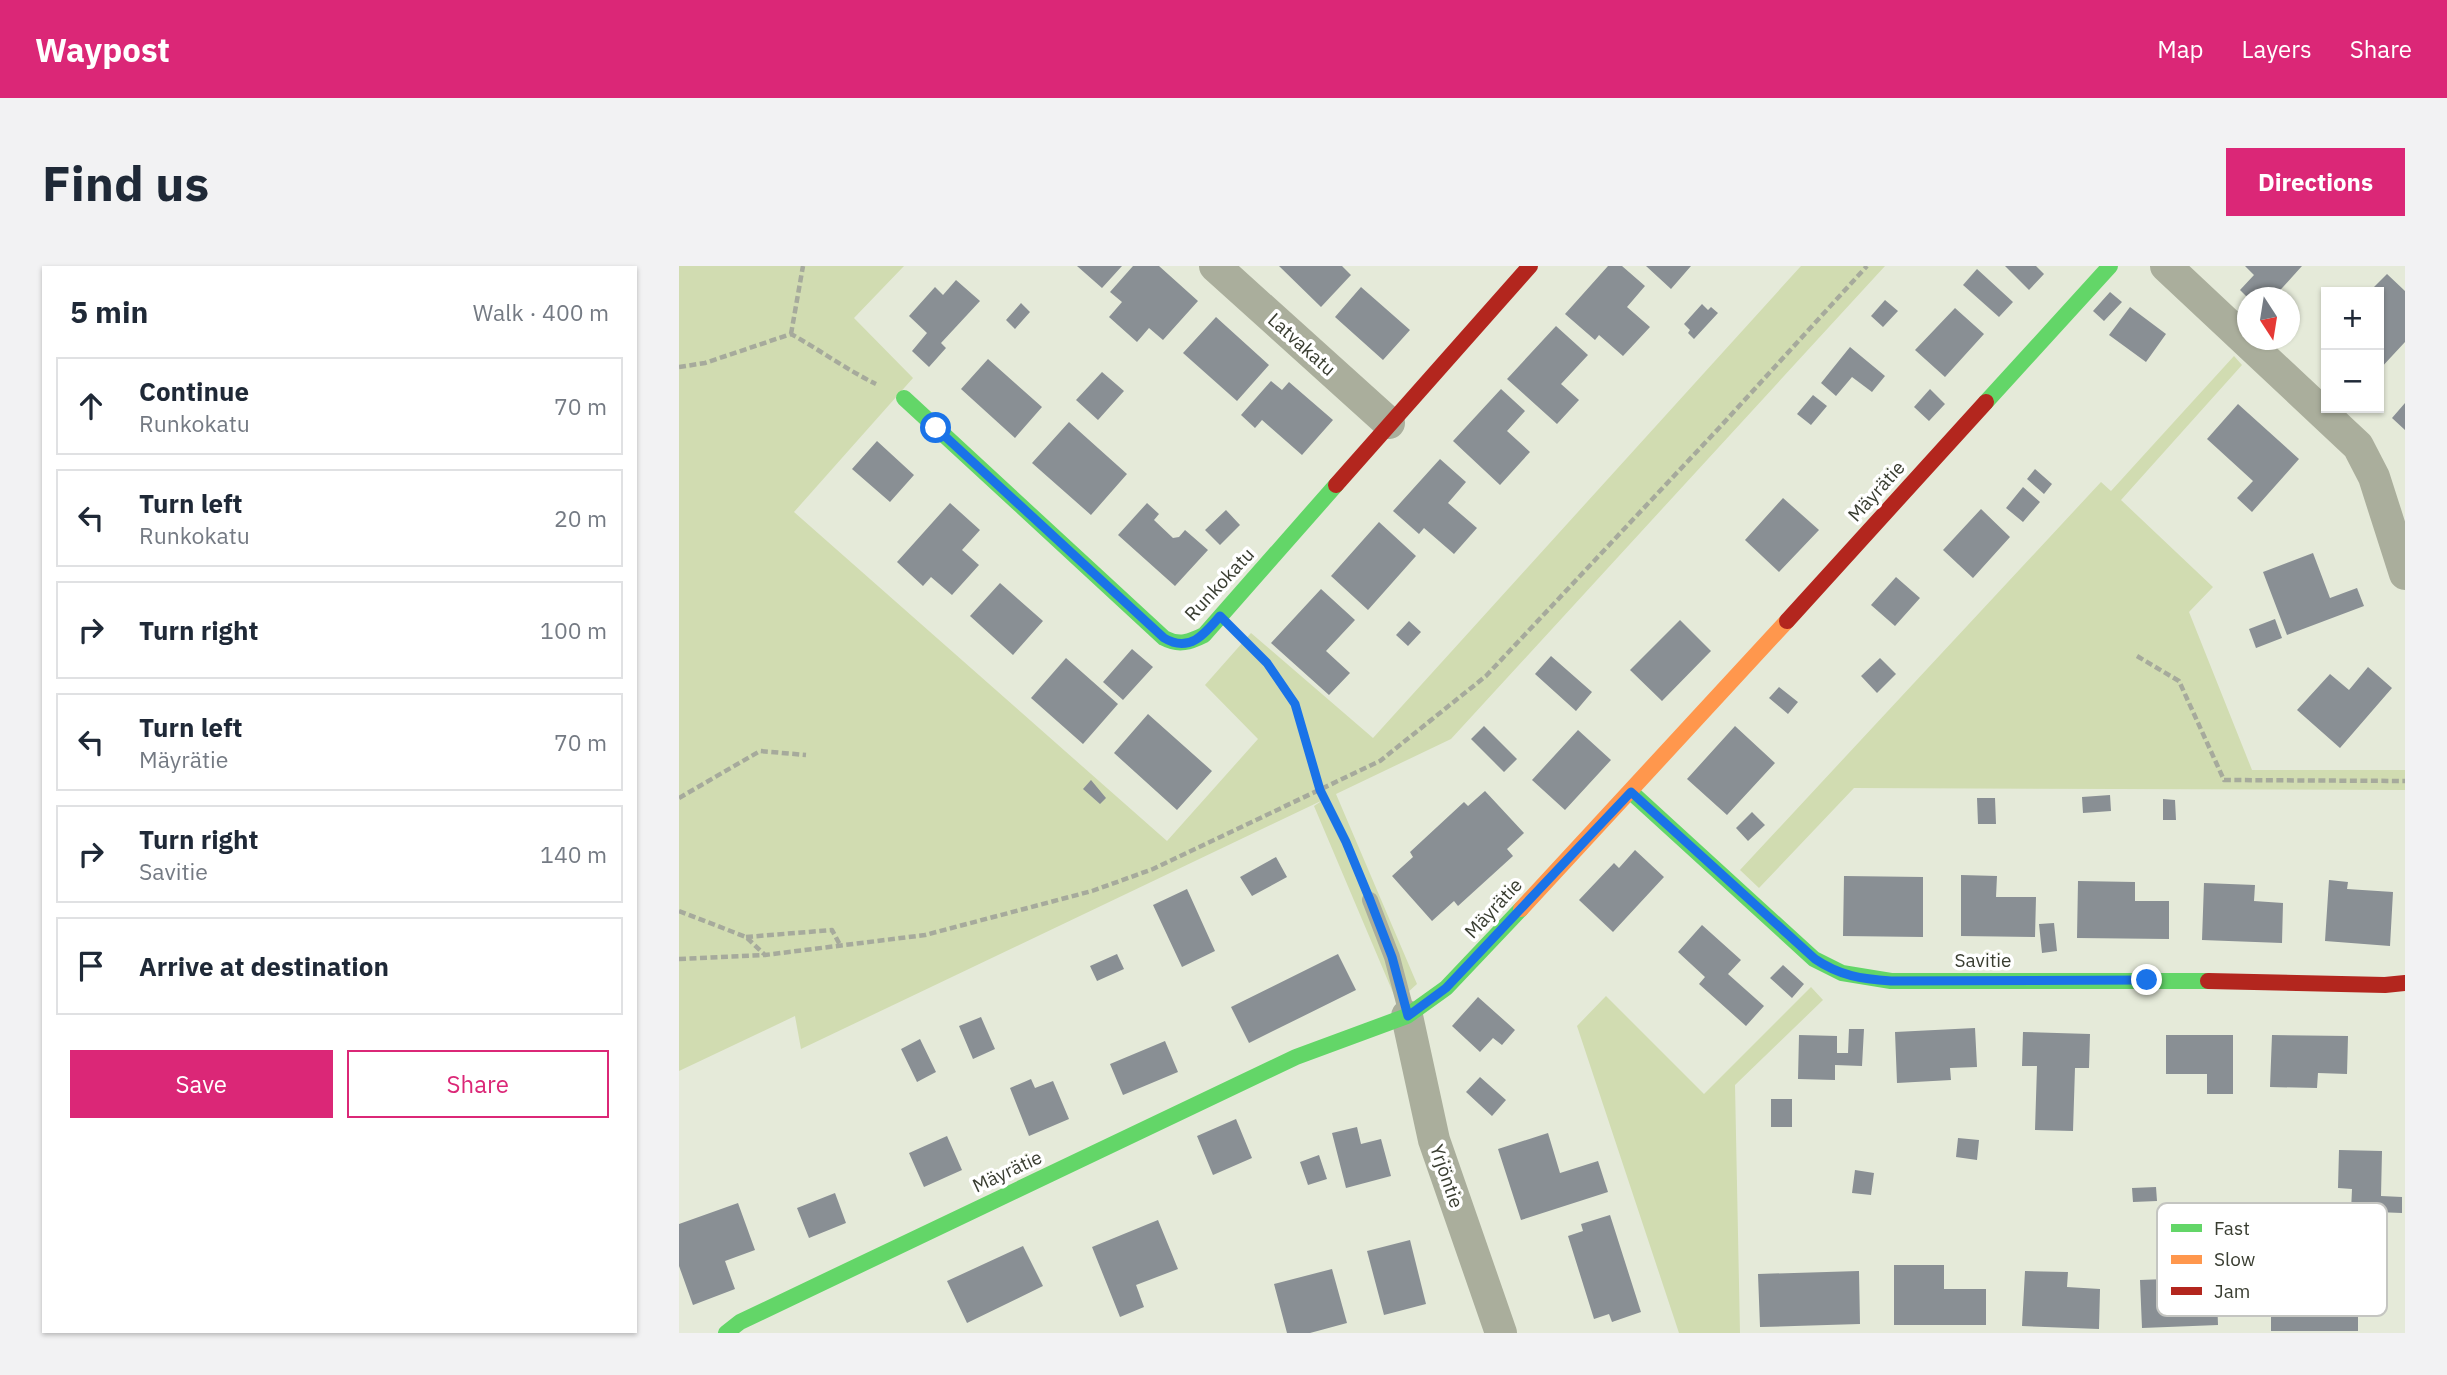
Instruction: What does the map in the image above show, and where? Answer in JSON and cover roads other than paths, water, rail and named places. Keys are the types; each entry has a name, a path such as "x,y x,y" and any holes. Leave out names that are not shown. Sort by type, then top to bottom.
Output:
{"street":[{"name":"Latvakatu","path":"1215,266 1389,423"},
{"name":"Runkokatu","path":"904,398 1164,638 1173,644 1193,641 1204,635 1530,266"},
{"name":"Mäyrätie","path":"726,1333 751,1316 1296,1057 1408,1016 1446,988 1631,792 2110,266"},
{"path":"2166,266 2358,446 2397,519 2405,574"},
{"name":"Savitie","path":"1631,792 1815,959 1838,973 1859,979 2147,980 2385,985 2405,983"},
{"name":"Yrjöntie","path":"1408,1016 1434,1140 1501,1333"}],"lane":[{"path":"1370,900 1392,957 1408,1016"}]}
